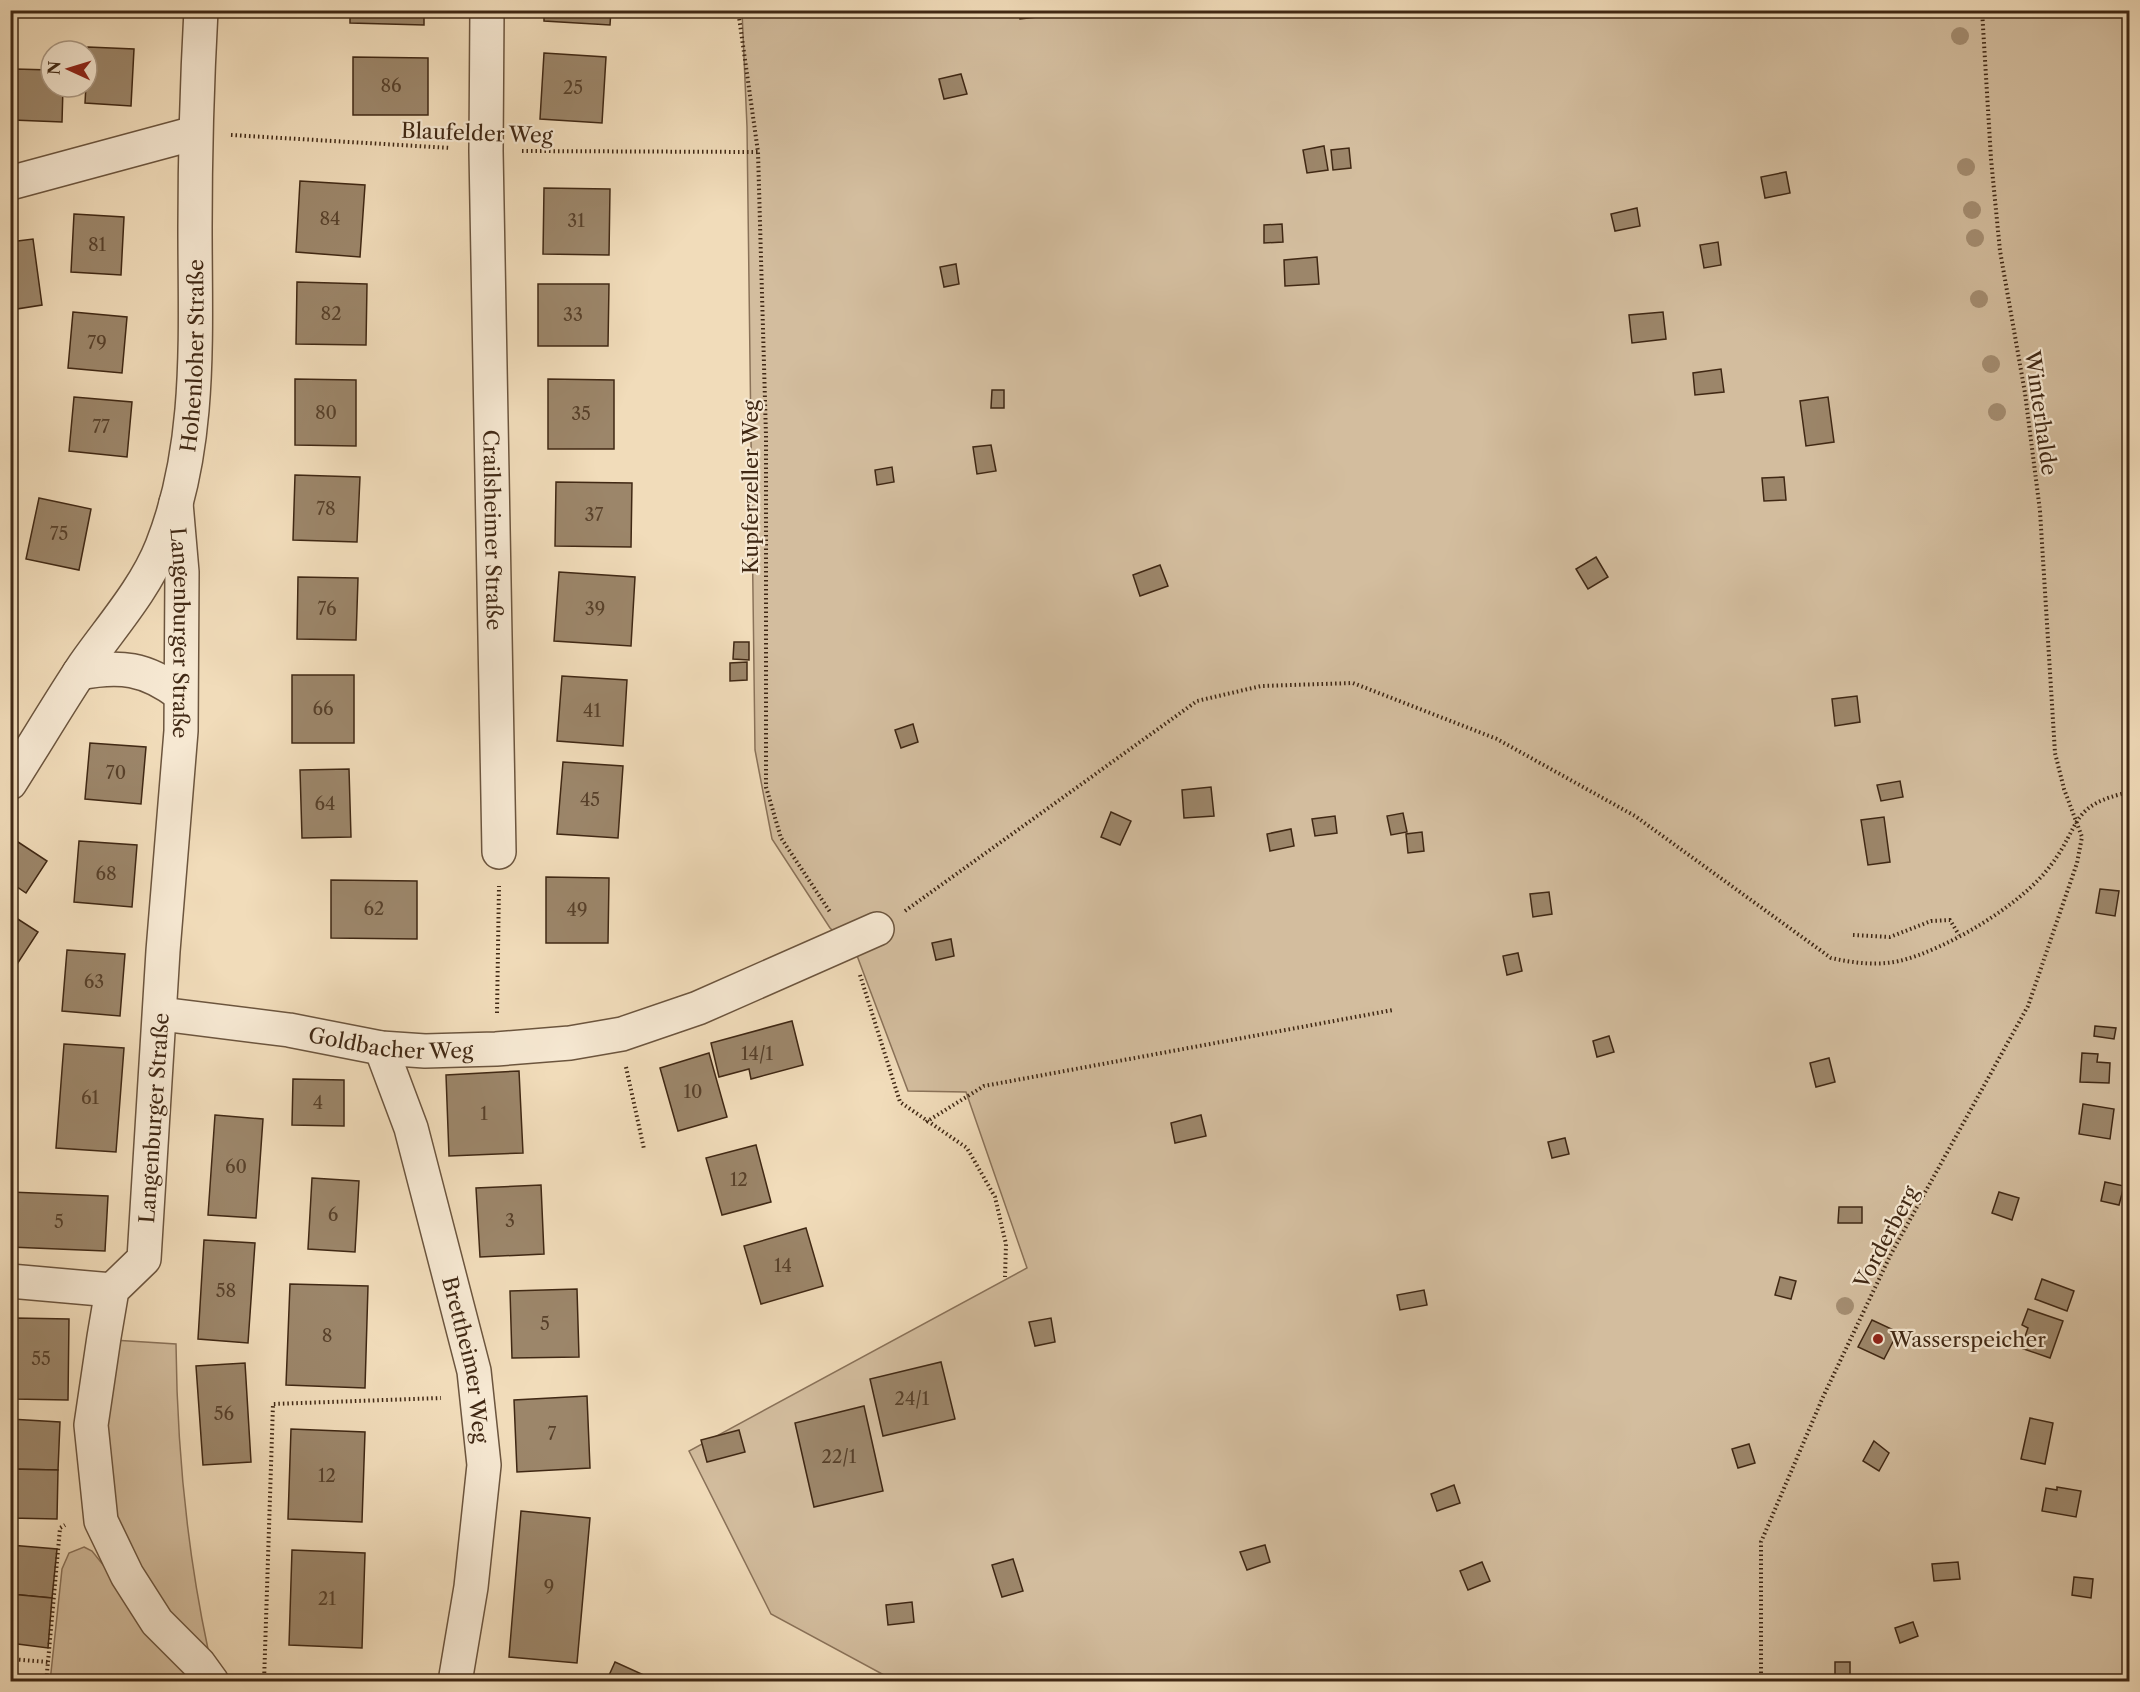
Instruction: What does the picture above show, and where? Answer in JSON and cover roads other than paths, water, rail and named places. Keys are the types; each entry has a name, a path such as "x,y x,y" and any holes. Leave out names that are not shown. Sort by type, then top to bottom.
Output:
{"street":[{"name":"Hohenloher Straße","path":"10,783 79,673 142,583 161,548 176,503 189,448 195,378 195,133 201,10"},
{"name":"Crailsheimer Straße","path":"487,10 486,151 499,852"},
{"path":"10,183 195,133"},
{"name":"Langenburger Straße","path":"112,1290 144,1258 170,857 181,731 183,572 176,503"},
{"path":"79,673 109,668 132,670 158,677 180,694"},
{"name":"Goldbacher Weg","path":"161,1014 290,1030 381,1048 424,1051 496,1049 570,1043 622,1034 698,1008 863,935"},
{"name":"Brettheimer Weg","path":"381,1048 411,1128 474,1371 478,1397 484,1465 471,1587 455,1682"},
{"path":"10,1281 112,1290 91,1425 101,1521 127,1575 158,1622 199,1664 212,1682"}],"place":[{"name":"Wasserspeicher","path":"1878,1339"}]}
